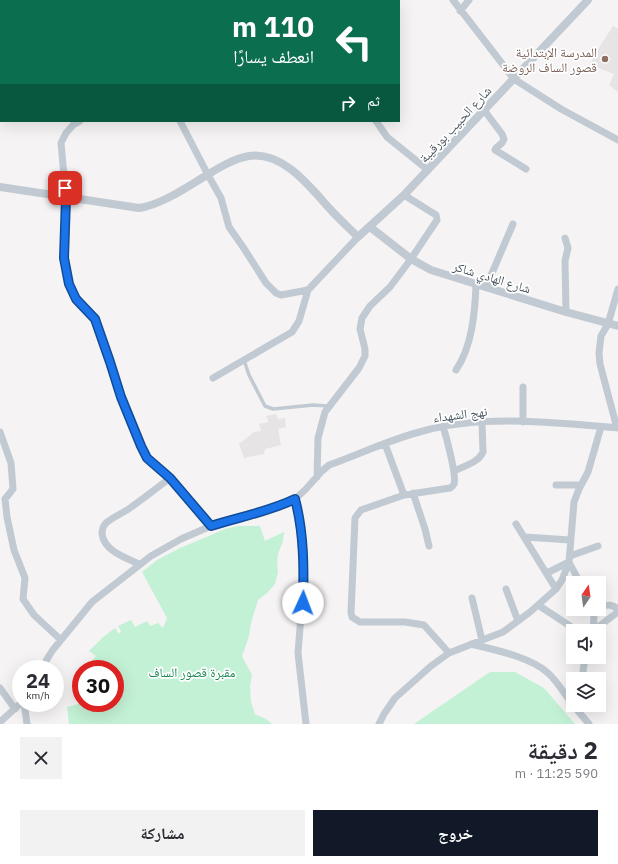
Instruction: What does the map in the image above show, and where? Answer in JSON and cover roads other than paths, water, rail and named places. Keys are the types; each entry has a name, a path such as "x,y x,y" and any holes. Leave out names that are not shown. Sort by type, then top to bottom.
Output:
{"street":[{"path":"453,0 514,79 561,109 618,140"},
{"path":"460,10 469,0"},
{"name":"شارع الحبيب بورقيبة","path":"358,237 428,170 588,0"},
{"path":"484,110 504,139 495,150 526,169"},
{"path":"78,122 74,124 66,133 61,143 66,198 64,258 69,284 76,299 95,319 121,397 147,458 170,478 211,526"},
{"path":"181,122 222,198 229,227 243,246 266,283 276,293 281,295 308,290"},
{"path":"377,122 387,137 428,170"},
{"path":"0,187 129,208 145,208 177,193 229,162 248,156 273,159 296,174 358,237 308,290 299,321 292,332 213,378"},
{"path":"316,477 318,438 323,418 329,406 359,368 365,356 365,349 360,329 362,318 370,306 390,286 411,259 436,222 437,216 404,194"},
{"path":"486,288 513,224"},
{"name":"شارع الهادي شاكر","path":"370,227 411,259 431,270 566,312 618,326"},
{"path":"565,238 568,248 566,261 566,312"},
{"path":"456,370 461,364 473,326 476,285"},
{"path":"618,289 608,324 601,336 599,353 600,364 618,428"},
{"path":"523,387 523,422"},
{"path":"454,471 474,461 483,452 482,422"},
{"name":"نهج الشهداء","path":"295,499 328,465 424,430 443,426 482,422 523,422 618,428"},
{"path":"443,426 454,471 455,482 453,486 450,488 404,495 361,510 355,518 351,613 355,620 360,622 405,622 424,625 449,652"},
{"path":"379,724 395,698 449,652 503,632 556,589 562,580 570,559 570,540 574,502 588,472 601,427"},
{"path":"0,432 11,463 13,483 13,489 5,499 3,511 14,550 25,578 23,599 34,614 61,640"},
{"path":"385,444 404,495"},
{"path":"139,564 120,555 108,547 103,537 103,527 106,523 131,507 170,478"},
{"path":"556,485 581,485"},
{"path":"413,493 426,529 429,546"},
{"path":"46,660 92,602 151,556 180,539 211,526 264,511 295,499 302,535 304,578 298,653 306,724"},
{"path":"516,524 556,589"},
{"path":"525,537 570,540"},
{"path":"547,573 570,559 598,546"},
{"path":"570,559 577,576"},
{"path":"506,589 518,620"},
{"path":"472,598 482,640"},
{"path":"538,605 567,624"},
{"path":"602,624 618,611 615,606 606,606"},
{"path":"471,644 519,658 540,667 548,674 566,696"},
{"path":"0,688 12,704"},
{"path":"0,722 12,712"},
{"path":"24,712 27,724"},
{"path":"579,712 589,724"}],"lane":[{"path":"244,360 265,406 268,408 273,409 314,405 329,406"}],"place":[{"name":"المدرسة الإبتدائية قصور الساف الروضة","path":"605,59"}],"park label":[{"name":"مقبرة قصور الساف","path":"192,672"}]}
